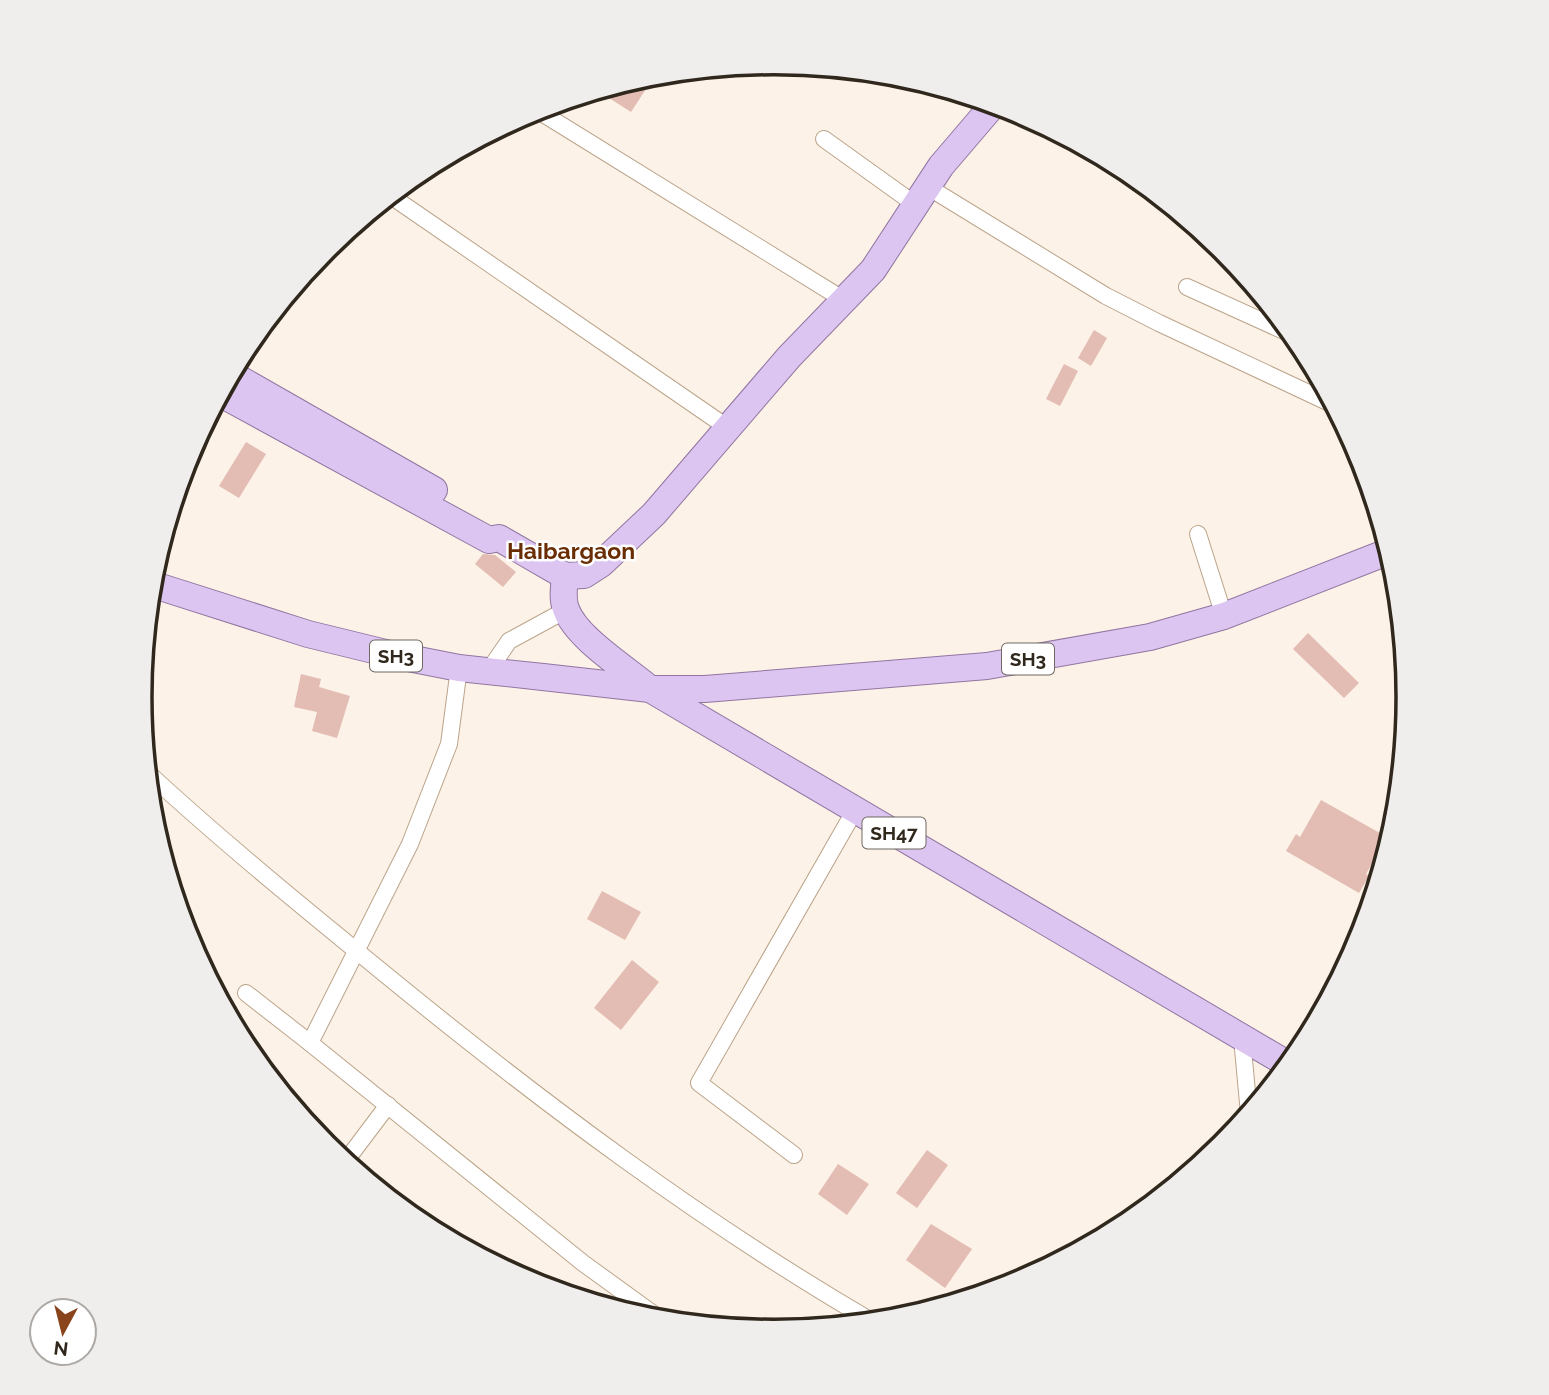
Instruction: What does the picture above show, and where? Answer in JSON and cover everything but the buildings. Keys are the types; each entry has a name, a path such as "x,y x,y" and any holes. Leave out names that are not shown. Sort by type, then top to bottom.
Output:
{"main road":[{"path":"229,398 489,540 499,538 565,576 584,575 601,565 654,514 789,357 873,270 941,166 987,113"},
{"path":"240,379 499,527 499,538"},
{"name":"SH3","path":"162,588 358,648 459,668 650,688 705,689 987,666 1150,637 1224,616 1380,555"},
{"path":"565,576 566,610"},
{"name":"SH47","path":"566,610 583,633 650,688 1279,1059"}],"street":[{"path":"549,118 844,300"},
{"path":"824,139 922,196 1107,296 1320,398"},
{"path":"399,202 728,428"},
{"path":"1187,288 1273,326"},
{"path":"1198,534 1224,616"},
{"path":"489,670 509,641 566,610"},
{"path":"310,1043 410,844 449,744 459,668"},
{"path":"159,783 201,822 463,1038 665,1188 746,1244 859,1314"},
{"path":"794,1155 699,1083 856,810"},
{"path":"246,993 583,1263 642,1305"},
{"path":"1241,1038 1248,1101"},
{"path":"352,1153 388,1105"}],"district":[{"name":"Haibargaon","path":"571,551"}]}
